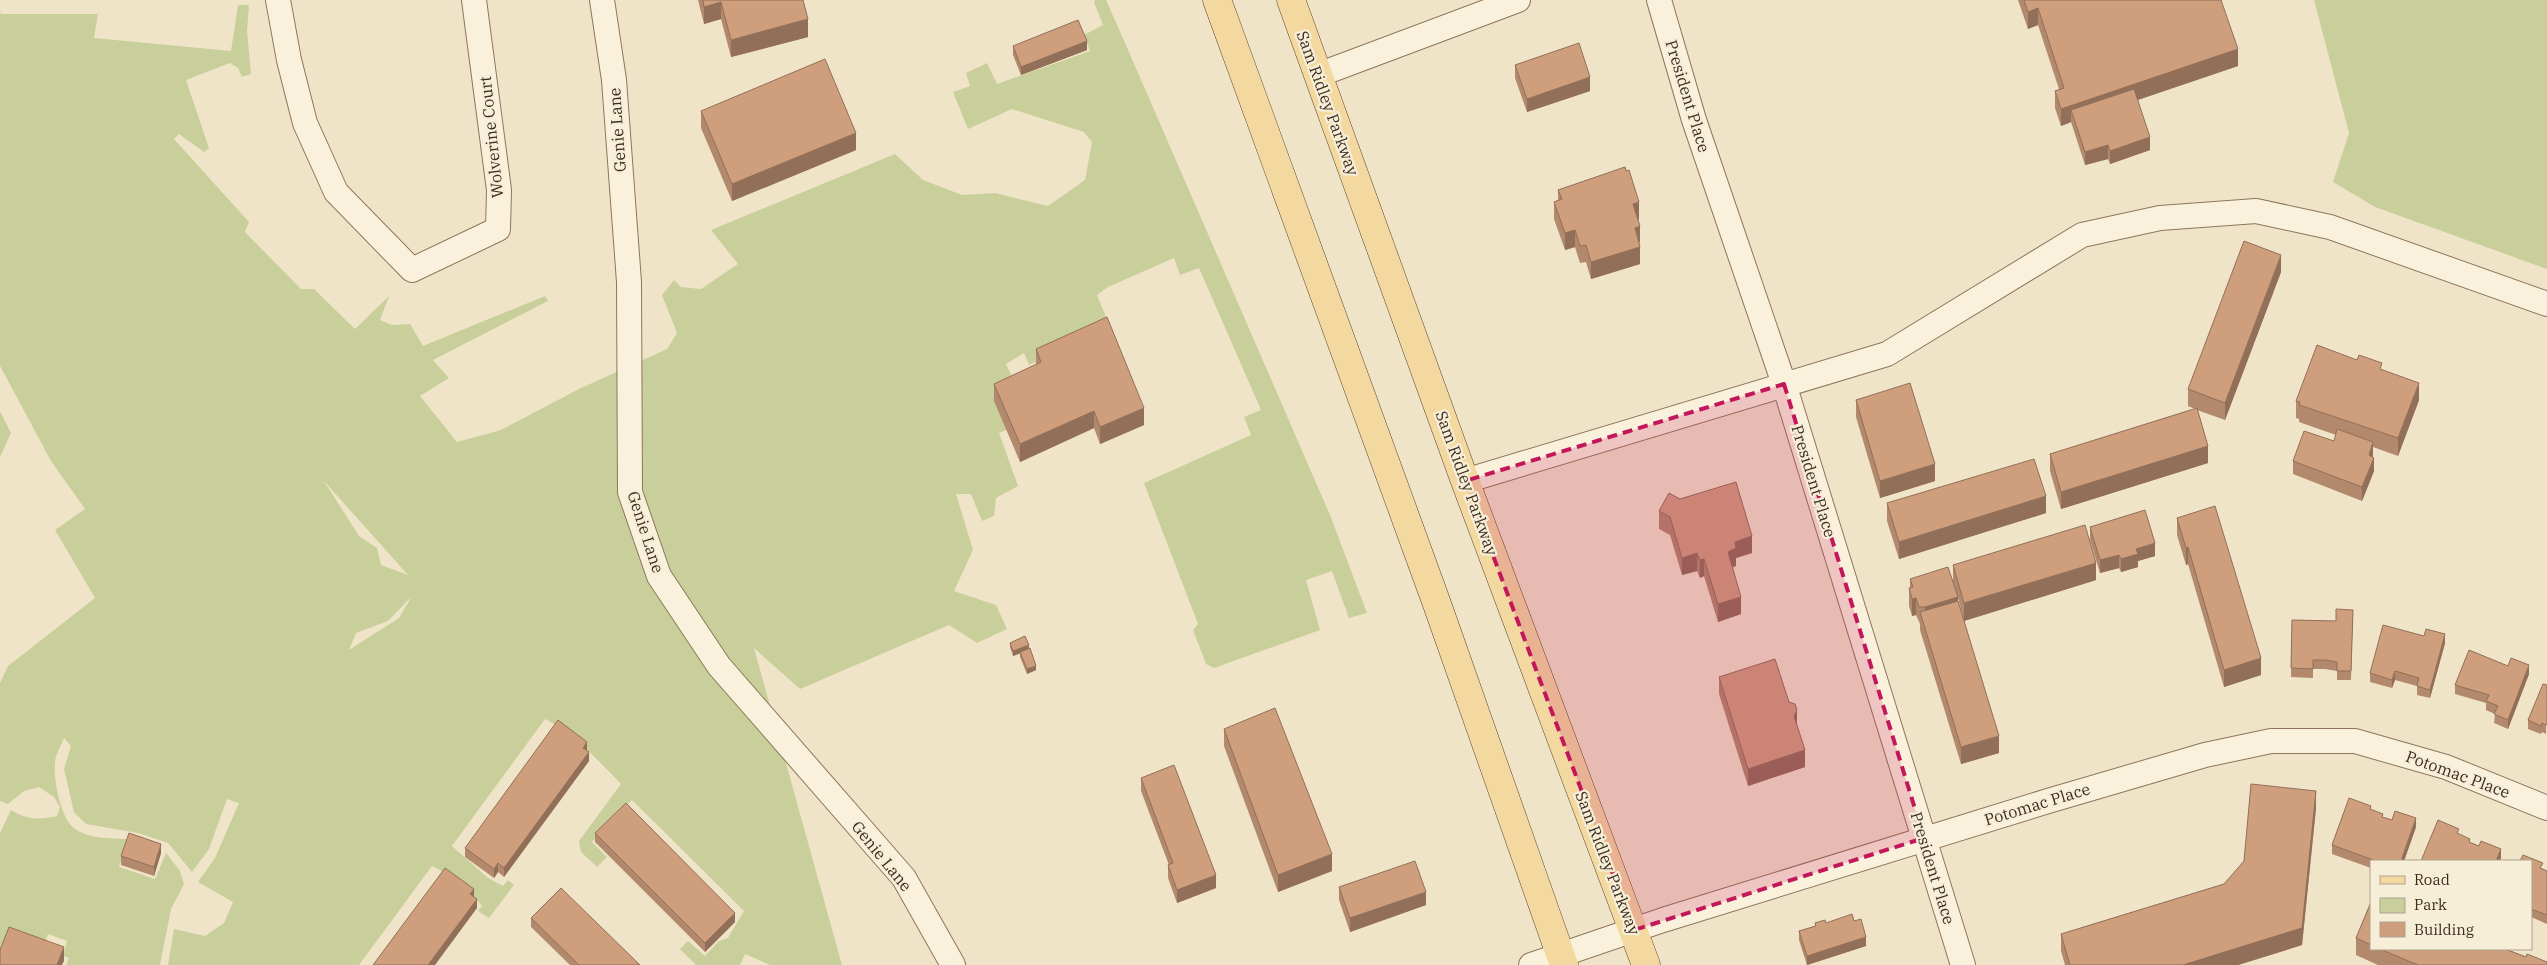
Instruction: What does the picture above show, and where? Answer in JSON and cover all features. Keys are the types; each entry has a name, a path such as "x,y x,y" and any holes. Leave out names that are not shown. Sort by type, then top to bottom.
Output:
{"main road":[{"path":"1218,0 1438,604 1562,960"},
{"name":"Sam Ridley Parkway","path":"1291,0 1465,481 1646,965"}],"street":[{"name":"Wolverine Court","path":"278,0 289,60 305,123 336,192 412,270 498,229 499,190 474,0"},
{"name":"Genie Lane","path":"602,0 614,80 629,282 630,492 659,576 719,666 904,878 953,965"},
{"path":"1318,75 1518,0"},
{"name":"President Place","path":"1659,0 1694,120 1784,384 1963,965"},
{"path":"1465,481 1887,354 2082,235 2160,218 2256,211 2330,227 2547,304"},
{"name":"Potomac Place","path":"1531,965 1562,960 1634,930 1924,838 2205,755 2271,741 2355,741 2446,767 2547,808"}],"highlighted area":[{"path":"1784,384 1924,838 1634,930 1465,481"}],"green space":[{"path":"1095,0 1106,0 1330,515 1367,613 1349,618 1332,571 1306,580 1320,630 1214,668 1206,664 1193,630 1198,624 1144,483 1251,435 1244,417 1261,410 1199,268 1180,275 1174,258 1108,287 1097,295 1111,329 1029,365 1024,353 1006,364 1018,390 1006,430 999,433 1018,486 996,498 994,516 982,521 971,494 956,494 973,550 954,591 996,605 1007,629 977,643 949,625 800,689 754,648 842,965 770,965 745,954 740,965 696,965 680,949 688,941 705,956 719,941 728,938 744,911 632,800 592,842 607,857 597,867 581,852 579,841 621,784 576,740 545,719 452,846 488,878 503,886 508,880 514,885 489,918 478,911 482,906 462,882 432,866 359,965 168,965 174,929 205,936 224,923 233,902 198,882 215,858 239,803 227,799 209,849 192,872 168,843 138,833 86,824 74,812 64,769 71,746 64,738 55,760 55,779 62,808 70,824 87,835 127,839 119,867 155,879 166,853 180,871 184,884 171,909 160,965 66,965 69,958 63,956 67,941 48,934 43,947 0,956 0,833 11,810 28,817 44,818 57,816 60,807 54,797 39,787 24,791 8,804 0,801 0,683 8,666 95,598 55,530 85,509 51,461 0,366 0,11 1,14 98,14 94,38 231,51 238,5 249,5 247,31 251,74 242,77 238,68 230,63 186,80 209,148 204,152 179,134 174,139 249,222 245,232 301,289 314,289 355,329 389,296 380,320 392,325 410,324 423,346 545,296 548,301 433,360 449,378 420,396 457,442 501,430 579,389 667,349 677,333 662,295 674,280 681,287 701,289 738,264 711,230 895,154 923,180 962,195 995,193 1048,206 1085,180 1092,142 1084,132 1012,109 968,129 953,92 970,86 966,73 987,63 997,84 1090,51 1084,35 1103,25 1094,2","holes":["324,481 408,575 381,565 377,548 359,536","412,596 399,618 349,650 356,633 388,621"]},
{"path":"2314,0 2547,0 2547,269 2375,207 2333,182 2349,133"},
{"path":"0,411 11,433 0,457"}],"building":[{"path":"703,0 803,0 808,19 731,40 721,2 704,7"},
{"path":"2024,0 2221,0 2238,49 2061,109 2055,91 2064,88 2038,8 2028,12"},
{"path":"1078,20 1087,41 1021,67 1013,46"},
{"path":"1579,43 1590,77 1527,99 1515,65"},
{"path":"825,59 856,133 732,184 701,111"},
{"path":"2134,89 2150,137 2110,151 2108,145 2085,152 2071,110"},
{"path":"1625,167 1626,171 1629,170 1639,202 1633,204 1640,226 1635,228 1640,247 1591,262 1586,245 1580,246 1575,230 1565,233 1554,202 1562,199 1558,190"},
{"path":"2244,241 2281,255 2225,403 2188,389"},
{"path":"1107,317 1144,408 1100,427 1094,411 1020,444 994,384 1041,362 1036,349"},
{"path":"2317,345 2357,360 2359,355 2382,363 2380,369 2419,383 2398,438 2299,405 2300,402 2296,401"},
{"path":"1910,383 1935,464 1880,481 1856,400"},
{"path":"2197,408 2208,446 2061,492 2050,454"},
{"path":"2337,429 2373,442 2369,455 2374,458 2362,487 2293,461 2304,431 2334,441"},
{"path":"2034,459 2046,496 1899,542 1887,503"},
{"path":"1736,482 1752,536 1735,542 1736,548 1728,552 1741,597 1718,604 1704,559 1700,560 1697,553 1682,558 1670,517 1659,511 1669,493 1680,499"},
{"path":"2215,506 2261,658 2224,670 2188,547 2186,548 2177,518"},
{"path":"2145,510 2155,543 2136,549 2138,554 2121,559 2119,555 2100,560 2090,527"},
{"path":"2085,525 2096,563 1964,603 1953,565"},
{"path":"1948,567 1958,597 1919,607 1916,598 1912,599 1909,588 1913,587 1910,579"},
{"path":"1958,601 1999,736 1961,747 1920,612"},
{"path":"2336,609 2353,610 2351,671 2337,671 2337,662 2325,660 2313,660 2313,669 2291,668 2292,620 2336,621"},
{"path":"2383,625 2424,636 2426,629 2445,634 2430,690 2417,686 2419,678 2395,671 2392,680 2370,673"},
{"path":"1025,636 1029,645 1013,651 1010,643"},
{"path":"1030,648 1036,666 1027,669 1020,652"},
{"path":"2469,650 2508,666 2511,658 2529,665 2508,720 2494,714 2498,706 2486,701 2489,695 2455,685"},
{"path":"1775,659 1789,702 1795,704 1797,710 1794,716 1805,750 1748,769 1719,677"},
{"path":"2543,684 2547,685 2547,723 2546,725 2542,723 2541,726 2528,720"},
{"path":"1275,708 1332,854 1278,875 1224,729"},
{"path":"558,720 587,742 583,748 589,752 504,868 498,863 494,869 465,848"},
{"path":"1174,765 1216,875 1177,890 1168,865 1173,863 1141,778"},
{"path":"2251,784 2316,791 2302,928 2183,965 2070,965 2061,934 2224,884 2244,861"},
{"path":"2349,798 2371,806 2370,809 2383,814 2382,817 2392,820 2395,811 2416,818 2401,860 2373,860 2332,845"},
{"path":"626,803 735,913 705,943 595,833"},
{"path":"2438,820 2459,829 2457,833 2470,839 2469,842 2479,846 2481,841 2501,849 2496,860 2421,860"},
{"path":"129,833 161,844 154,867 121,856"},
{"path":"2523,855 2543,863 2540,868 2547,871 2547,915 2532,909 2532,860 2520,860"},
{"path":"1415,861 1426,892 1350,918 1339,887"},
{"path":"445,868 474,889 470,894 477,899 428,965 373,965"},
{"path":"561,888 640,965 579,965 531,918"},
{"path":"2370,904 2370,945 2356,938"},
{"path":"1852,914 1854,921 1861,919 1866,937 1807,956 1799,931 1816,926 1815,923 1825,920 1826,923"},
{"path":"9,927 64,947 57,965 0,965 0,950"},
{"path":"2382,950 2508,950 2526,957 2527,954 2547,962 2547,965 2418,965"}]}
